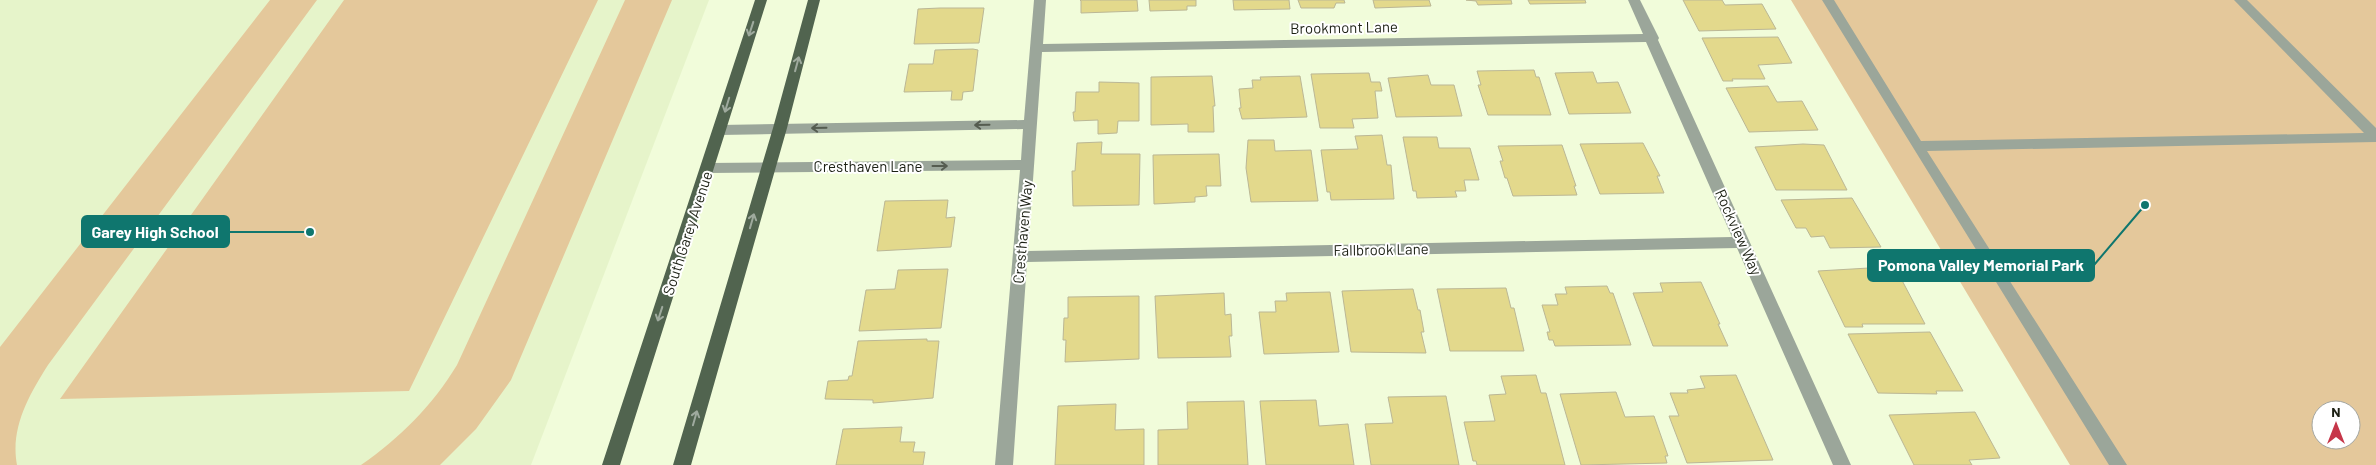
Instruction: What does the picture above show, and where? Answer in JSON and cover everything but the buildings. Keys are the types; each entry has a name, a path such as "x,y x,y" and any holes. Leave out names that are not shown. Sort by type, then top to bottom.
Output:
{"main road":[{"name":"South Garey Avenue","path":"611,465 761,0"},
{"path":"682,465 780,128 814,0"}],"street":[{"name":"Cresthaven Way","path":"1004,465 1040,0"},
{"name":"Rockview Way","path":"1634,0 1653,38 1842,465"},
{"path":"1828,0 1917,146 2118,465"},
{"path":"2240,0 2376,137"},
{"name":"Brookmont Lane","path":"1036,48 1653,38"},
{"path":"720,130 1031,124"},
{"path":"1917,146 2376,137"},
{"name":"Cresthaven Lane","path":"708,168 1028,165"},
{"name":"Fallbrook Lane","path":"1019,257 1743,242"}],"shaded area":[{"path":"0,0 709,0 531,465 0,465"},
{"path":"270,0 317,0 48,365 34,388 23,412 16,438 17,465 0,465 0,347"},
{"path":"344,0 598,0 409,391 60,399"},
{"path":"625,0 672,0 511,380 476,429 440,465 361,465 389,444 426,408 457,365"},
{"path":"1791,0 2376,0 2376,465 2070,465"}],"place":[{"name":"Pomona Valley Memorial Park","path":"2145,205"},
{"name":"Garey High School","path":"310,232"}]}
